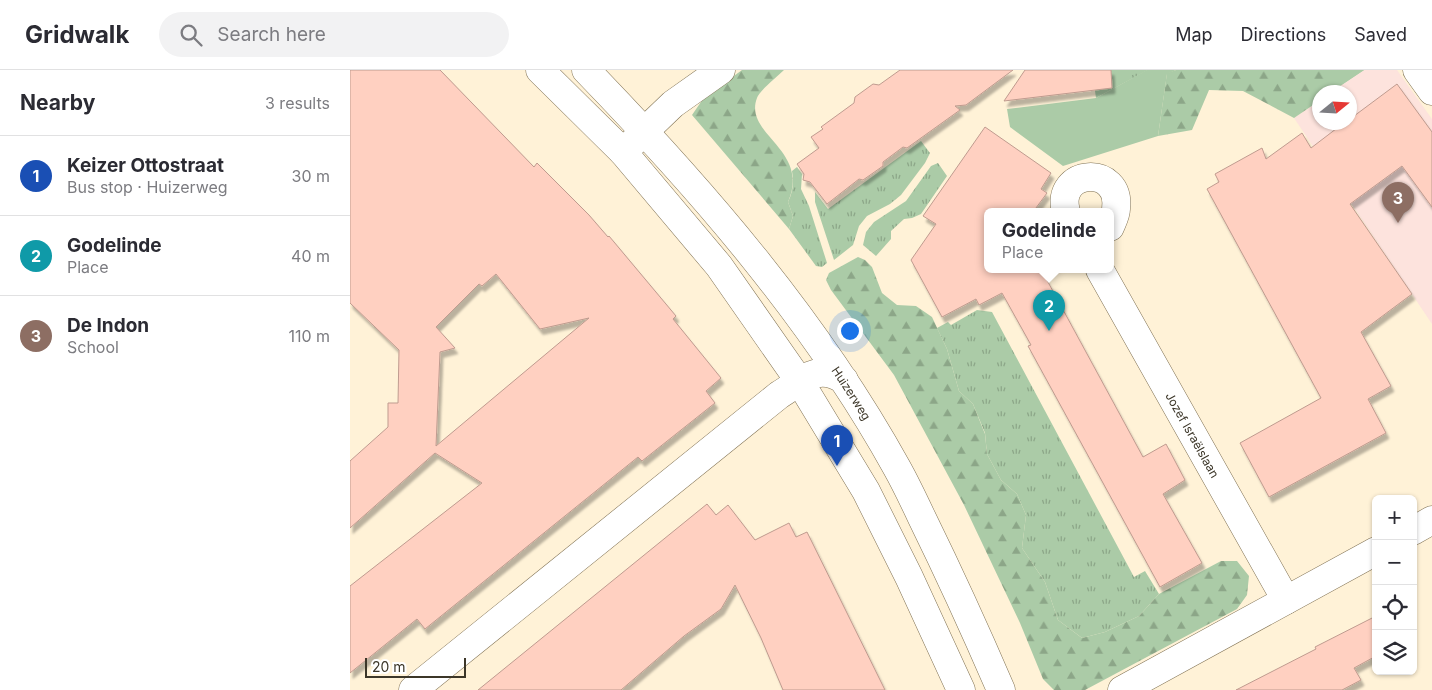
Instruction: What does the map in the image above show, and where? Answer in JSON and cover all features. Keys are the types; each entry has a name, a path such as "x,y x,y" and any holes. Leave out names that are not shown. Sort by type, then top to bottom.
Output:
{"street":[{"path":"540,70 623,152 719,266 800,382 866,491 961,690"},
{"name":"Huizerweg","path":"586,70 645,131 788,300 844,380 897,468 943,561 1001,690"},
{"path":"623,152 672,104 722,70"},
{"path":"1417,70 1432,92"},
{"path":"1065,208 1064,203 1070,185 1083,177 1091,176 1105,180 1114,190 1117,208 1114,216"},
{"name":"Jozef Israëlslaan","path":"1102,273 1286,600"},
{"path":"413,690 779,395 812,374 823,372 834,374 844,380"},
{"path":"1417,529 1432,520"},
{"path":"1122,690 1372,553"}],"shaded area":[{"path":"1364,70 1397,70 1432,119 1432,324 1294,118 1312,106 1312,130 1357,130 1357,85 1342,85"}],"green space":[{"path":"742,70 784,70 758,95 755,111 759,122 785,156 791,169 793,184 788,202 793,216 789,229 692,115 703,99"},
{"path":"1092,70 1148,70 1096,98"},
{"path":"1147,70 1176,70 1167,74 1158,136 1063,166 1010,127 1007,109 1096,98"},
{"path":"1176,70 1364,70 1342,85 1312,85 1312,106 1294,118 1243,91 1209,90 1192,130 1158,136 1167,73"},
{"path":"1322,70 1364,70 1342,85 1328,85"},
{"path":"921,141 930,153 925,163 901,195 890,204 867,216 859,226 853,245 834,260 815,202 815,192 828,209"},
{"path":"938,163 947,176 921,214 904,219 891,231 891,239 876,256 863,245 866,232 874,222 906,201 931,166"},
{"path":"797,167 802,174 801,189 809,206 827,263 822,267 816,266 789,229 793,216 788,202 793,187 792,171"},
{"path":"858,257 865,260 872,267 882,293 897,305 916,306 932,317 947,349 959,391 973,404 985,434 987,454 1001,480 1017,494 1026,515 1022,548 1045,582 1058,620 1082,638 1105,632 1139,616 1159,594 1221,561 1237,561 1249,576 1247,595 1237,609 1085,690 1054,690 1043,679 1020,623 964,505 894,375 831,290 826,280 829,273"},
{"path":"977,310 992,312 1134,577 1145,571 1159,594 1139,616 1105,632 1082,638 1058,620 1045,582 1022,548 1026,515 1017,494 1001,480 987,454 985,433 973,404 959,391 947,349 937,328 948,322 951,325"}],"building":[{"path":"350,70 440,70 534,167 537,163 609,236 676,316 673,319 721,378 706,391 715,403 642,461 638,457 425,629 417,619 350,673 350,586 482,483 435,453 350,528 350,461 388,427 388,403 398,403 399,350 350,303","holes":["496,274 540,329 589,318 436,446 440,352 455,348 436,327 479,284 482,286"]},
{"path":"900,70 1013,70 966,105 955,106 960,110 907,148 903,147 883,162 883,166 863,180 859,179 827,204 810,182 803,180 804,174 797,164 819,148 811,137 823,129 821,127 854,103 855,97 873,84 879,85"},
{"path":"1025,70 1111,70 1112,88 1004,101"},
{"path":"1397,84 1432,132 1432,207 1402,166 1350,204 1412,294 1361,332 1391,386 1368,399 1386,433 1269,497 1240,443 1321,398 1207,189 1219,182 1215,174 1262,148 1266,159 1302,133 1311,148 1335,130 1357,130 1357,114"},
{"path":"985,127 1051,173 1041,189 1047,193 1036,208 984,208 984,273 1043,273 1143,457 1166,444 1185,480 1163,494 1202,563 1160,587 1028,346 1031,345 1002,293 979,305 976,299 942,317 911,260 936,224 923,216"},
{"path":"707,504 716,515 728,505 755,540 789,523 796,537 807,532 885,690 783,690 761,638 735,585 721,609 684,636 621,690 478,690"},
{"path":"1372,618 1372,658 1354,668 1361,680 1342,690 1236,690 1316,649 1315,647"}],"place":[{"name":"De Indon","path":"1398,223"},
{"name":"Godelinde","path":"1049,331"},
{"name":"Keizer Ottostraat","path":"837,466"}]}
